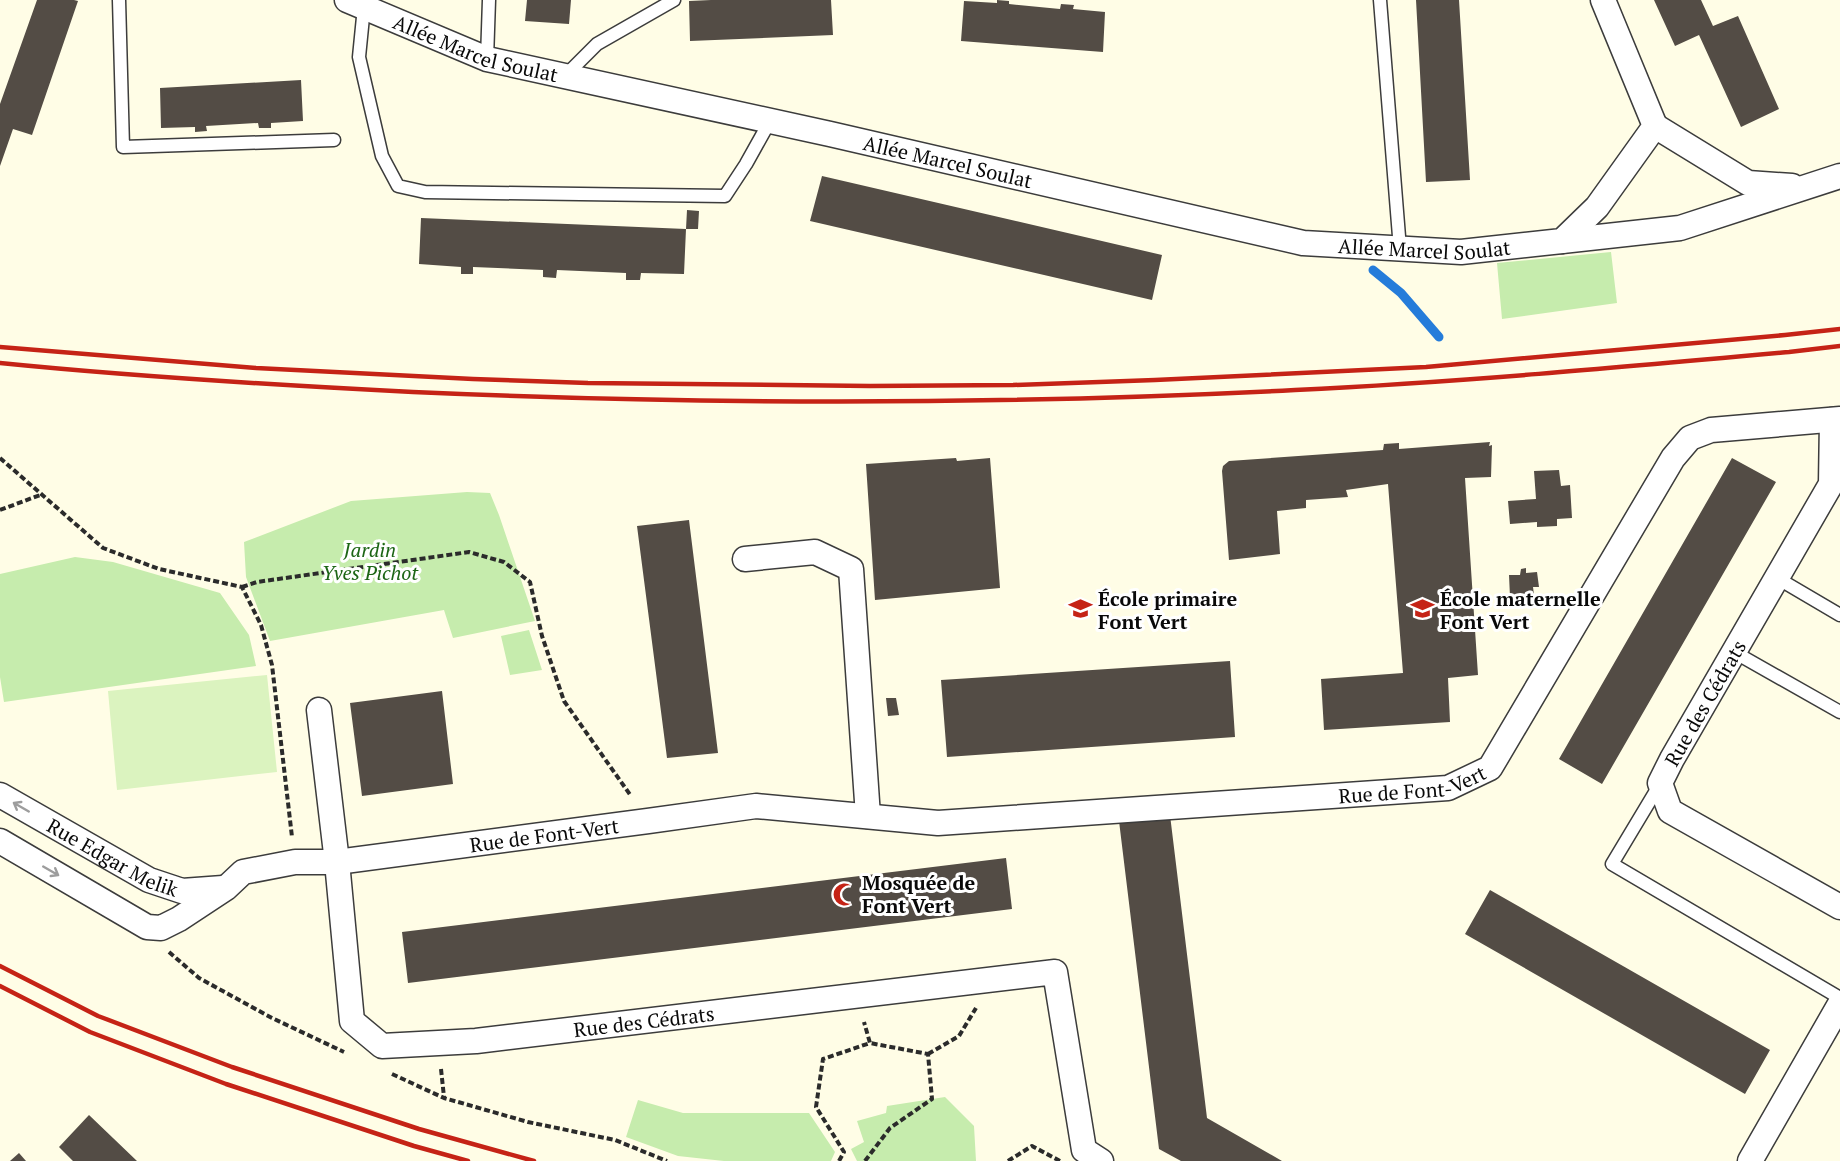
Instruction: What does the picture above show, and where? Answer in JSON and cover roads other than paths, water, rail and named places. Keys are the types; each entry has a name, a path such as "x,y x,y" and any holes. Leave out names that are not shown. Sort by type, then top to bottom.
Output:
{"street":[{"path":"1562,241 1597,207 1655,126 1603,0"},
{"name":"Allée Marcel Soulat","path":"355,4 487,59 1303,243 1461,252 1680,228 1840,176"},
{"name":"Allée Marcel Soulat","path":"1655,126 1748,183 1806,187"},
{"name":"Rue des Cédrats","path":"1836,420 1831,484 1671,759 1660,783 1670,811 1840,907"},
{"name":"Rue de Font-Vert","path":"226,888 243,872 295,862 337,861 756,806 938,823 1448,788 1490,768 1673,458 1690,438 1711,430 1836,420"},
{"path":"745,559 815,552 851,569 868,816"},
{"name":"Rue des Cédrats","path":"319,710 337,861 352,1021 382,1046 477,1041 1055,972 1084,1150 1101,1161"},
{"name":"Rue Edgar Melik","path":"0,795 149,880 182,891 226,888"},
{"name":"Rue Edgar Melik","path":"0,841 147,927 161,928 226,888"},
{"path":"1750,1161 1840,1004"}],"lane":[{"path":"119,0 123,147 334,140"},
{"path":"487,59 489,0"},
{"path":"564,76 597,44 674,0"},
{"path":"1380,0 1400,249"},
{"path":"355,4 359,57 382,156 398,186 425,192 725,196 747,164 770,121"},
{"path":"1777,578 1840,615"},
{"path":"1734,652 1840,712"},
{"path":"1660,783 1612,864 1840,998"}],"waterway":[{"path":"1373,270 1401,293 1439,337"}],"railway":[{"path":"0,347 256,368 473,379 588,383 1013,385 1426,367 1840,329"},
{"path":"0,363 206,380 413,392 744,401 964,401 1185,395 1357,387 1604,369 1840,346"},
{"path":"0,966 98,1016 232,1067 419,1129 534,1161"},
{"path":"0,986 90,1032 226,1084 414,1146 468,1161"}],"place":[{"name":"École primaire Font Vert","path":"1080,609"},
{"name":"École maternelle Font Vert","path":"1422,609"},
{"name":"Mosquée de Font Vert","path":"844,894"}],"park label":[{"name":"Jardin Yves Pichot","path":"370,560"}]}
